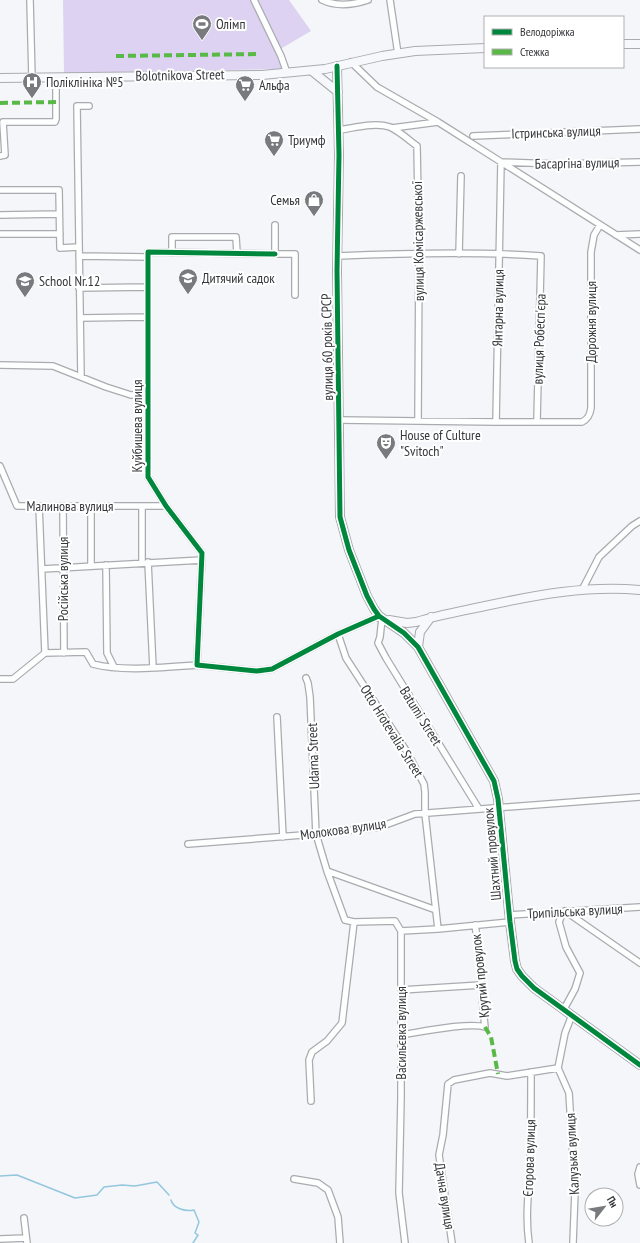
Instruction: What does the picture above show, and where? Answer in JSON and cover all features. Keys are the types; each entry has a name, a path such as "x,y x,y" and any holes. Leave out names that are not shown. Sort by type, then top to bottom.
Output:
{"street":[{"path":"30,0 32,78"},
{"path":"254,0 287,73"},
{"path":"322,0 334,3 354,4 368,0"},
{"path":"390,0 398,54"},
{"path":"624,44 640,44"},
{"name":"Bolotnikova Street","path":"0,78 287,73 312,71 382,56 431,50 484,48"},
{"path":"351,62 377,87 438,122 640,250"},
{"name":"вулиця 60 років СРСР","path":"337,66 339,130 339,506 346,541 367,596 381,617"},
{"path":"312,71 338,92"},
{"path":"0,156 5,155 2,122 55,122 56,77"},
{"path":"81,376 77,106 88,106"},
{"path":"392,128 438,122"},
{"name":"вулиця Комісаржевської","path":"339,130 369,126 384,126 392,128 417,146 419,254 418,421"},
{"name":"Істринська вулиця","path":"473,136 640,128"},
{"name":"Басаргіна вулиця","path":"501,162 640,162"},
{"name":"Янтарна вулиця","path":"496,422 501,162"},
{"path":"459,254 461,176"},
{"path":"0,190 59,190 60,248 79,247"},
{"path":"0,214 59,214"},
{"path":"275,225 275,254"},
{"name":"Дорожня вулиця","path":"537,422 582,422 589,416 591,408 591,252 594,235 600,225"},
{"path":"0,234 60,234"},
{"path":"616,235 640,234"},
{"path":"172,253 172,237 236,237 237,254"},
{"path":"79,256 148,255 172,253 295,254 295,295"},
{"path":"338,256 499,253"},
{"name":"вулиця Робесп'єра","path":"499,253 541,256 537,422"},
{"name":"Куйбишева вулиця","path":"148,255 148,477 166,506 202,554 197,665"},
{"path":"79,288 148,287"},
{"path":"80,318 148,317"},
{"path":"0,365 53,366 106,387 131,395 148,394"},
{"path":"340,420 537,422"},
{"name":"Малинова вулиця","path":"0,466 17,506 166,506"},
{"path":"39,506 45,653"},
{"name":"Російська вулиця","path":"63,506 64,653"},
{"path":"91,506 91,566"},
{"path":"142,506 142,563"},
{"path":"582,590 599,557 632,526 640,521"},
{"path":"42,569 202,560"},
{"path":"148,562 153,668"},
{"path":"106,565 108,653 114,667"},
{"path":"0,679 13,679 45,653 86,652 93,664 103,667 153,668 197,665 257,671 272,669 338,634 381,617 406,623 510,600 556,592 609,588 640,590"},
{"name":"Шахтний провулок","path":"381,617 404,633 418,647 489,772 497,790 509,918 515,961 520,973 534,988 640,1065"},
{"name":"Batumi Street","path":"381,617 380,637 378,643 479,809"},
{"path":"418,647 420,632 431,617"},
{"name":"Otto Hrotevalia Street","path":"338,634 346,658 420,775 425,792 425,813 438,929"},
{"name":"Udarna Street","path":"306,678 310,697 316,834 345,920 354,922"},
{"path":"277,717 283,837"},
{"name":"Молокова вулиця","path":"188,844 283,837 380,827 415,814 640,797"},
{"path":"328,871 436,910"},
{"name":"Трипільська вулиця","path":"509,918 564,912 640,907"},
{"path":"564,1009 575,989 580,973 566,947 559,922 564,912 640,963"},
{"path":"311,1101 309,1060 312,1052 327,1041 342,1023 354,922 396,921 401,931 475,925 509,918"},
{"name":"Крутий провулок","path":"401,1035 464,1026 480,1025 485,1027 480,985 479,951 475,925"},
{"name":"Васильєвка вулиця","path":"401,931 399,1193 405,1243"},
{"path":"401,990 480,985"},
{"path":"531,1072 558,1068 564,1038 572,1015"},
{"name":"Калузька вулиця","path":"558,1068 569,1093 575,1191 573,1243"},
{"name":"Дачна вулиця","path":"452,1243 441,1164 438,1155 443,1135 448,1084 454,1080 490,1073 507,1076 531,1072"},
{"name":"Єгорова вулиця","path":"529,1243 528,1190 530,1163 531,1072"},
{"path":"640,1167 640,1185"},
{"path":"294,1179 318,1183 328,1190 338,1217 340,1243"},
{"path":"0,1239 27,1241 24,1218"}],"shaded area":[{"name":"Олімп","path":"63,0 289,0 311,31 277,51 282,69 64,74"}],"waterway":[{"path":"0,1176 17,1175 75,1198 97,1195 104,1187 122,1185 135,1186 157,1182 169,1195"},
{"path":"171,1200 172,1203 180,1209 194,1210 199,1222 195,1233 198,1235 193,1243"}],"marked path":[{"path":"116,56 259,54"},
{"path":"0,103 57,102"},
{"path":"485,1027 491,1037 498,1074"}],"cycle path":[{"path":"337,66 339,155 337,271 340,517 349,550 367,596 374,609 379,616 404,633 418,647 494,781 498,799 510,922 517,969 534,988 640,1065"},
{"path":"275,254 148,252 148,477 166,506 202,553 197,665 257,671 272,669 338,634 379,616"}],"place":[{"name":"Олімп","path":"202,41"},
{"name":"Поліклініка №5","path":"32,99"},
{"name":"Альфа","path":"245,102"},
{"name":"Триумф","path":"274,157"},
{"name":"Семья","path":"314,217"},
{"name":"Дитячий садок","path":"188,295"},
{"name":"School Nr.12","path":"25,298"},
{"name":"House of Culture \"Svitoch\"","path":"386,460"}]}
